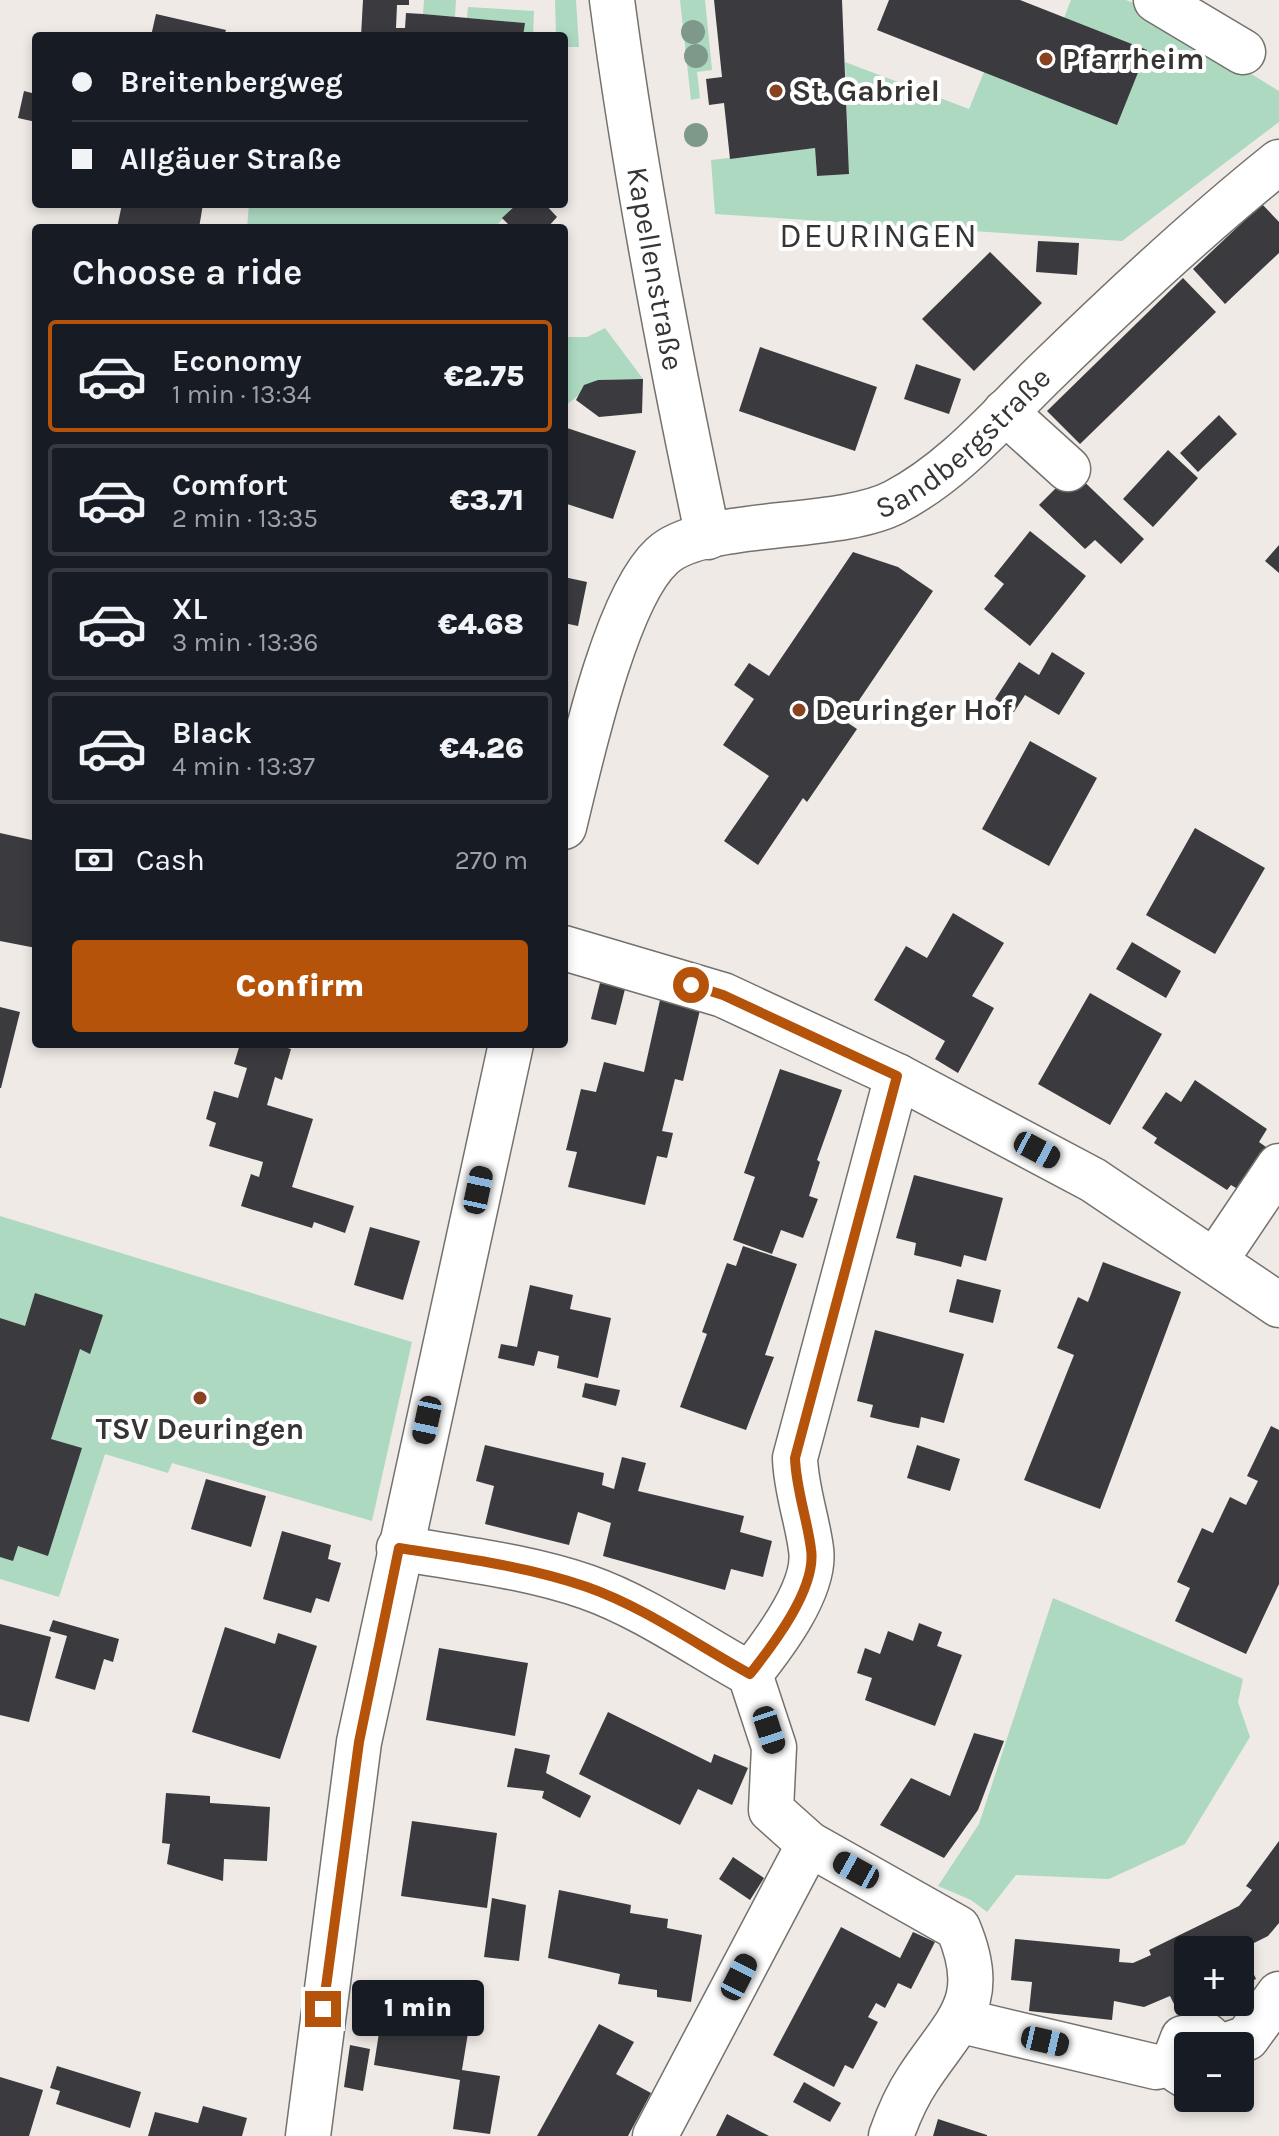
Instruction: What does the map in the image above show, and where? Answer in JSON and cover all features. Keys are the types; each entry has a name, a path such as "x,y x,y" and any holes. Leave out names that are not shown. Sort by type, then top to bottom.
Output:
{"street":[{"name":"Kapellenstraße","path":"612,0 632,156 658,301 708,537"},
{"path":"1156,0 1243,52"},
{"name":"Sandbergstraße","path":"568,812 616,637 641,583 662,555 683,543 708,537 857,514 894,503 944,469 1142,279 1273,179"},
{"path":"1005,412 1068,469"},
{"path":"568,949 723,995 897,1076 1093,1180 1279,1305"},
{"path":"308,2136 359,1742 510,1048"},
{"path":"750,1674 785,1630 810,1570 812,1552 796,1481 795,1458 897,1076"},
{"path":"1215,1261 1279,1166"},
{"path":"399,1548 540,1572 588,1587 614,1598 750,1674 774,1747 771,1810 809,1844 958,1928 968,1952 970,1980 962,2021 918,2079 891,2136"},
{"path":"655,2136 809,1844"},
{"path":"1251,2032 1279,1994"},
{"path":"962,2021 1174,2069"}],"green space":[{"path":"424,0 456,0 455,17 423,14"},
{"path":"555,0 576,0 579,47 568,47 568,32 556,32"},
{"path":"680,0 705,0 712,70 697,72 700,98 691,100"},
{"path":"1071,0 1126,0 1141,6 1279,91 1279,122 1122,241 715,214 711,160 815,148 817,176 849,173 845,62 969,109 984,72 1064,18"},
{"path":"468,7 534,11 533,32 523,32 524,23 467,18"},
{"path":"249,208 513,208 498,224 247,224"},
{"path":"605,328 643,379 597,380 568,404 568,337 587,337"},
{"name":"TSV Deuringen","path":"0,1216 412,1342 372,1521 172,1463 168,1473 105,1454 59,1597 0,1579"},
{"path":"1053,1598 1243,1679 1238,1702 1250,1737 1185,1844 1109,1879 1016,1875 987,1912 971,1900 938,1886 979,1824"}],"building":[{"path":"363,0 409,0 409,5 397,5 396,28 405,28 406,13 525,23 524,32 361,32"},
{"name":"St. Gabriel","path":"714,0 842,0 849,174 817,176 815,148 730,159 724,103 709,105 706,79 722,77"},
{"name":"Pfarrheim","path":"889,0 1020,0 1147,50 1117,125 877,30"},
{"path":"156,14 226,30 225,32 152,32"},
{"path":"24,91 32,93 32,121 18,118"},
{"path":"1262,204 1279,222 1279,253 1225,304 1193,269"},
{"path":"121,208 202,208 200,224 118,224"},
{"path":"513,208 549,208 557,217 551,224 508,224 502,218"},
{"path":"1038,241 1079,243 1077,275 1036,272"},
{"path":"990,252 1042,303 974,371 922,319"},
{"path":"1183,278 1216,312 1080,444 1047,411"},
{"path":"760,347 877,387 855,451 739,411"},
{"path":"916,364 961,379 949,414 904,399"},
{"path":"643,379 642,413 599,417 576,400 584,385 598,380"},
{"path":"1219,415 1237,434 1198,472 1180,453"},
{"path":"568,428 636,451 613,519 568,504"},
{"path":"1168,450 1198,478 1153,527 1123,499"},
{"path":"1073,471 1144,539 1121,564 1095,540 1085,549 1039,505"},
{"path":"1030,531 1086,576 1030,646 984,609 1004,584 994,576"},
{"path":"1279,545 1279,573 1265,561"},
{"name":"Deuringer Hof","path":"853,552 898,567 933,591 845,721 857,729 807,802 803,798 758,865 724,841 769,776 723,745 754,699 734,685 749,663 769,676"},
{"path":"568,578 587,582 578,626 568,624"},
{"path":"1052,652 1085,673 1059,715 1025,695 1014,712 995,699 1019,662 1039,675"},
{"path":"1030,741 1097,778 1049,866 982,829"},
{"path":"1195,828 1265,868 1215,954 1146,915"},
{"path":"0,833 32,840 32,947 0,941"},
{"path":"953,913 1004,943 972,996 994,1008 958,1073 935,1059 945,1041 874,1000 906,946 927,958"},
{"path":"1132,942 1181,971 1166,998 1116,969"},
{"path":"600,983 625,989 616,1025 591,1019"},
{"path":"1090,993 1162,1034 1110,1125 1038,1084"},
{"path":"660,1000 700,1010 683,1081 675,1079 662,1131 673,1133 667,1158 657,1156 645,1205 568,1187 577,1152 566,1150 581,1089 596,1092 604,1062 644,1072"},
{"path":"0,1007 20,1012 1,1088 0,1088"},
{"path":"239,1048 291,1049 282,1080 275,1077 267,1105 313,1119 292,1187 354,1206 345,1233 314,1222 312,1228 241,1206 251,1174 259,1177 263,1162 209,1146 216,1123 206,1119 214,1091 238,1098 247,1068 234,1064"},
{"path":"780,1069 842,1090 817,1160 820,1162 809,1196 818,1199 803,1238 781,1230 772,1254 733,1240 755,1177 744,1173"},
{"path":"1195,1080 1267,1129 1259,1142 1273,1152 1246,1194 1231,1185 1227,1190 1154,1143 1157,1138 1142,1128 1166,1092 1181,1102"},
{"path":"914,1175 1003,1198 986,1261 964,1255 961,1267 914,1255 916,1243 896,1238"},
{"path":"370,1227 420,1241 403,1300 354,1285"},
{"path":"743,1246 797,1264 765,1355 774,1357 746,1430 680,1407 707,1334 702,1332 727,1263 736,1266"},
{"path":"1103,1262 1181,1292 1100,1509 1024,1480 1074,1355 1057,1348 1078,1297 1088,1302"},
{"path":"957,1279 1001,1290 993,1323 949,1312"},
{"path":"530,1285 573,1295 570,1309 611,1318 598,1378 557,1368 559,1356 538,1351 534,1366 498,1358 501,1344 517,1347"},
{"path":"35,1293 103,1315 90,1354 80,1349 51,1439 82,1448 48,1556 18,1546 13,1561 0,1557 0,1318 25,1326"},
{"path":"875,1330 964,1354 944,1423 921,1417 919,1428 870,1417 873,1405 857,1401"},
{"path":"585,1383 620,1390 616,1406 582,1397"},
{"path":"1271,1426 1279,1430 1279,1584 1246,1654 1175,1621 1190,1588 1177,1582 1202,1528 1213,1533 1230,1497 1246,1505 1258,1481 1247,1476"},
{"path":"485,1445 604,1473 602,1485 614,1489 622,1457 646,1463 638,1491 744,1516 740,1532 772,1541 763,1577 731,1569 725,1590 603,1556 611,1523 578,1512 569,1545 485,1524 494,1486 476,1481"},
{"path":"917,1445 960,1459 950,1491 907,1478"},
{"path":"206,1479 266,1496 251,1547 191,1529"},
{"path":"282,1531 331,1545 328,1559 341,1563 329,1602 316,1598 311,1613 263,1599"},
{"path":"53,1620 119,1639 113,1662 104,1659 95,1690 55,1678 67,1636 49,1631"},
{"path":"919,1623 942,1632 937,1646 962,1655 935,1726 865,1700 872,1678 857,1673 865,1648 880,1654 888,1631 913,1641"},
{"path":"0,1624 51,1637 29,1722 0,1715"},
{"path":"225,1627 275,1644 278,1633 317,1646 280,1759 192,1732"},
{"path":"439,1648 528,1663 515,1736 426,1720"},
{"path":"608,1712 711,1763 714,1754 748,1768 732,1805 698,1789 680,1825 579,1774"},
{"path":"974,1733 1004,1741 978,1810 944,1858 880,1825 911,1778 950,1796"},
{"path":"515,1748 550,1755 546,1773 591,1796 580,1818 542,1798 544,1791 507,1787"},
{"path":"166,1793 210,1796 210,1803 270,1807 267,1861 224,1859 223,1881 167,1864 170,1844 162,1843"},
{"path":"412,1821 497,1833 487,1908 401,1896"},
{"path":"1279,1841 1279,1923 1268,1936 1254,1943 1254,1936 1178,1936 1239,1906 1252,1890 1246,1886"},
{"path":"733,1857 764,1878 750,1900 719,1879"},
{"path":"559,1890 631,1905 630,1913 668,1919 667,1928 702,1935 691,2002 657,1997 657,1990 618,1984 620,1974 548,1958"},
{"path":"492,1898 526,1905 519,1961 484,1957"},
{"path":"841,1927 900,1958 913,1932 935,1942 911,1989 898,1983 885,2008 876,2003 868,2017 878,2022 853,2069 845,2065 834,2087 773,2055"},
{"path":"1174,1938 1174,2004 1170,1996 1144,2007 1114,2001 1112,2020 1029,2011 1032,1982 1011,1980 1015,1939 1120,1949 1119,1962 1133,1963 1151,1955 1149,1950"},
{"path":"385,1994 472,2008 462,2070 500,2076 490,2134 453,2129 460,2080 374,2065"},
{"path":"599,2024 634,2042 616,2074 651,2093 628,2136 537,2136"},
{"path":"350,2045 370,2049 363,2091 344,2087"},
{"path":"57,2066 141,2092 130,2128 56,2104 60,2091 50,2088"},
{"path":"0,2077 43,2090 29,2136 0,2136"},
{"path":"804,2082 841,2103 830,2122 793,2102"},
{"path":"203,2106 247,2118 242,2136 148,2136 155,2112 198,2123"},
{"path":"727,2114 769,2136 716,2136"},
{"path":"938,2119 987,2135 987,2136 933,2136"}],"place":[{"name":"Pfarrheim","path":"1046,59"},
{"name":"St. Gabriel","path":"776,91"},
{"name":"Deuringer Hof","path":"799,710"},
{"name":"TSV Deuringen","path":"200,1398"}],"district":[{"name":"DEURINGEN","path":"879,235"}],"route":[{"path":"323,2009 359,1742 399,1548 540,1572 588,1587 614,1598 750,1674 785,1630 810,1570 812,1552 796,1481 795,1458 897,1076 723,995 691,985"}]}
